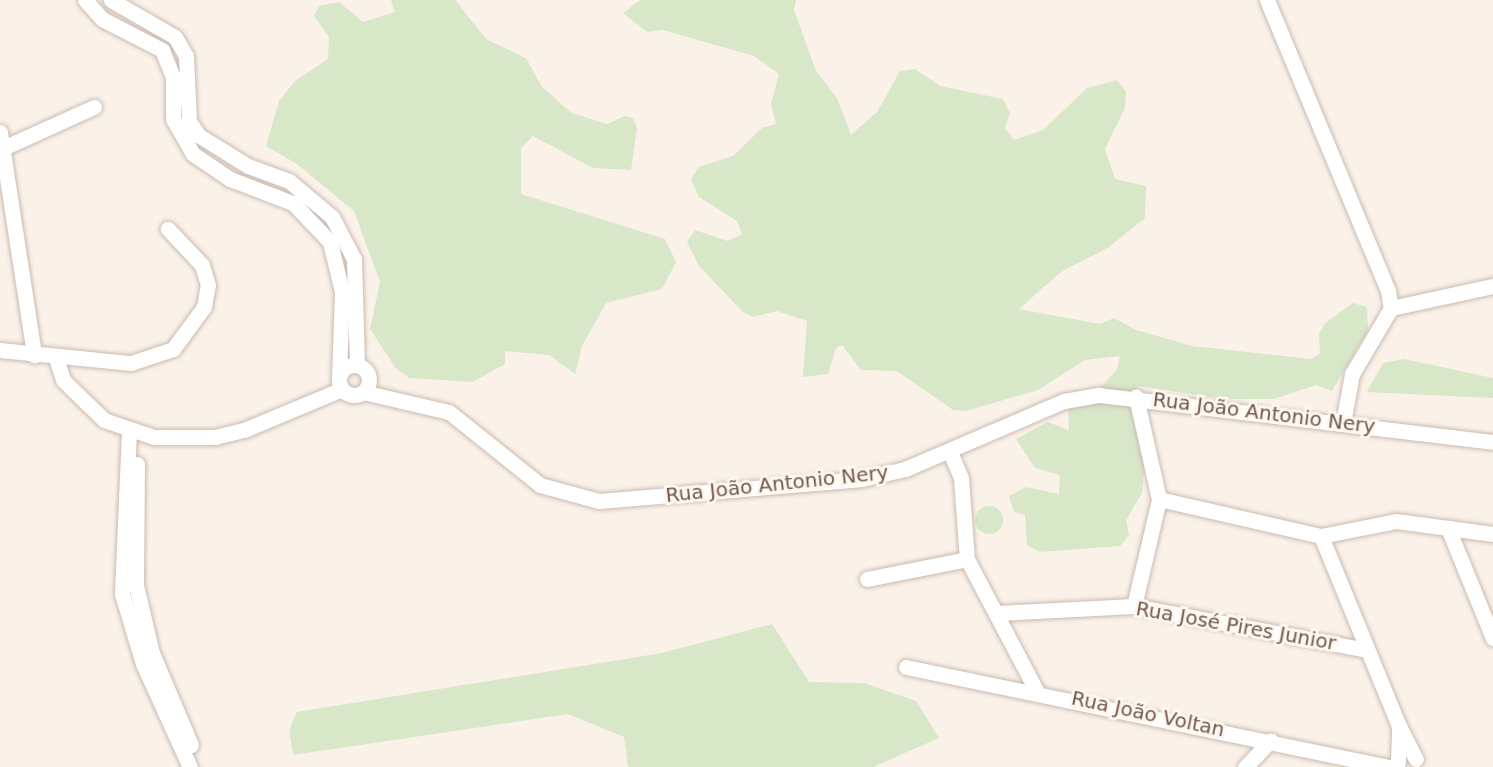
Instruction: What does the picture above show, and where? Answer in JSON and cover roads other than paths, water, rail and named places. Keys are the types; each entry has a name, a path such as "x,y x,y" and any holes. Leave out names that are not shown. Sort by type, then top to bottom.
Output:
{"street":[{"path":"86,0 102,19 162,50 173,77 173,119 193,154 230,179 293,203 330,242 342,292 341,382"},
{"path":"111,0 175,37 186,56 189,121 198,135 248,166 289,181 332,217 354,259 357,365 369,379 363,392"},
{"path":"1267,0 1326,131 1389,290 1391,308 1352,374 1343,423"},
{"path":"3,148 94,107"},
{"path":"0,132 34,355"},
{"path":"0,350 56,358 151,361 190,332 204,307 208,285 202,265 168,229"},
{"path":"1391,308 1493,286"},
{"path":"56,358 63,380 80,400 134,432 215,437 341,382 357,365"},
{"name":"Rua João Antonio Nery","path":"341,382 363,392 448,412 540,486 598,501 862,479 950,452 1064,402 1099,395 1136,397 1493,442"},
{"path":"1134,606 1159,499 1136,397"},
{"path":"134,432 129,585 139,629 190,767"},
{"path":"950,452 961,478 967,558 1036,690"},
{"path":"1159,499 1321,536 1380,521 1493,534"},
{"path":"1448,528 1493,638"},
{"path":"1321,536 1367,650 1417,763"},
{"path":"867,579 967,558"},
{"name":"Rua José Pires Junior","path":"997,613 1134,606 1367,650"},
{"path":"139,629 200,767"},
{"name":"Rua João Voltan","path":"906,667 1036,690 1394,765"},
{"path":"1394,765 1400,726"},
{"path":"1245,767 1271,740"},
{"path":"1394,765 1406,756 1417,763"}]}
